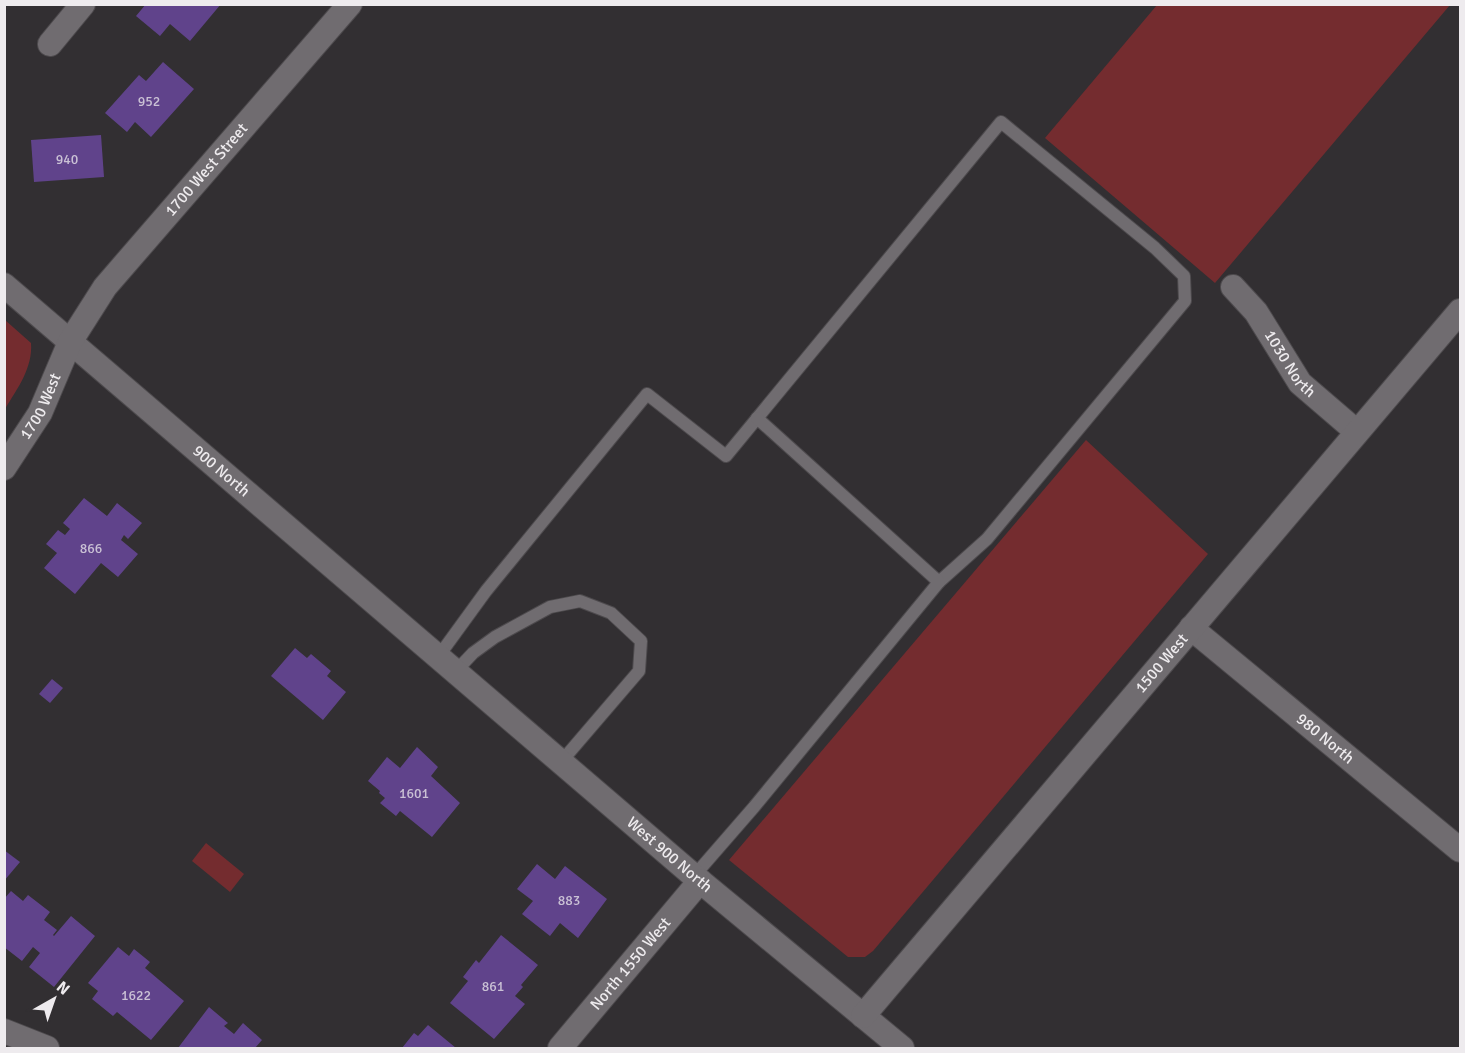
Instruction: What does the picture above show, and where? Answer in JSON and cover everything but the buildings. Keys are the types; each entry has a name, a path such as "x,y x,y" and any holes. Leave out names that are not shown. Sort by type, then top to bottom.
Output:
{"street":[{"path":"51,44 83,4"},
{"name":"1700 West Street","path":"70,342 105,287 350,4"},
{"name":"900 North","path":"4,285 447,665"},
{"name":"1030 North","path":"1233,286 1256,312 1300,383 1357,432"},
{"name":"1500 West","path":"863,1016 1461,311"},
{"name":"1700 West","path":"4,468 40,413 70,342"},
{"name":"980 North","path":"1191,628 1461,850"},
{"name":"West 900 North","path":"447,665 697,878 902,1048"},
{"name":"North 1550 West","path":"560,1048 697,878"},
{"path":"4,1031 47,1048"}],"lane":[{"path":"447,665 486,591 647,394 726,456 1002,122 1155,248 1184,276 1185,301 987,539 939,582 697,878"},
{"path":"757,418 939,582"},
{"path":"447,665 472,653 495,637 550,607 580,601 610,613 641,641 639,671 561,762"}],"shaded area":[{"path":"1157,5 1450,5 1215,283 1045,138"},
{"path":"5,320 31,343 31,352 27,370 5,409"},
{"path":"1086,440 1208,554 873,951 865,957 848,957 729,860"},
{"path":"206,843 244,874 230,892 192,861"}]}
